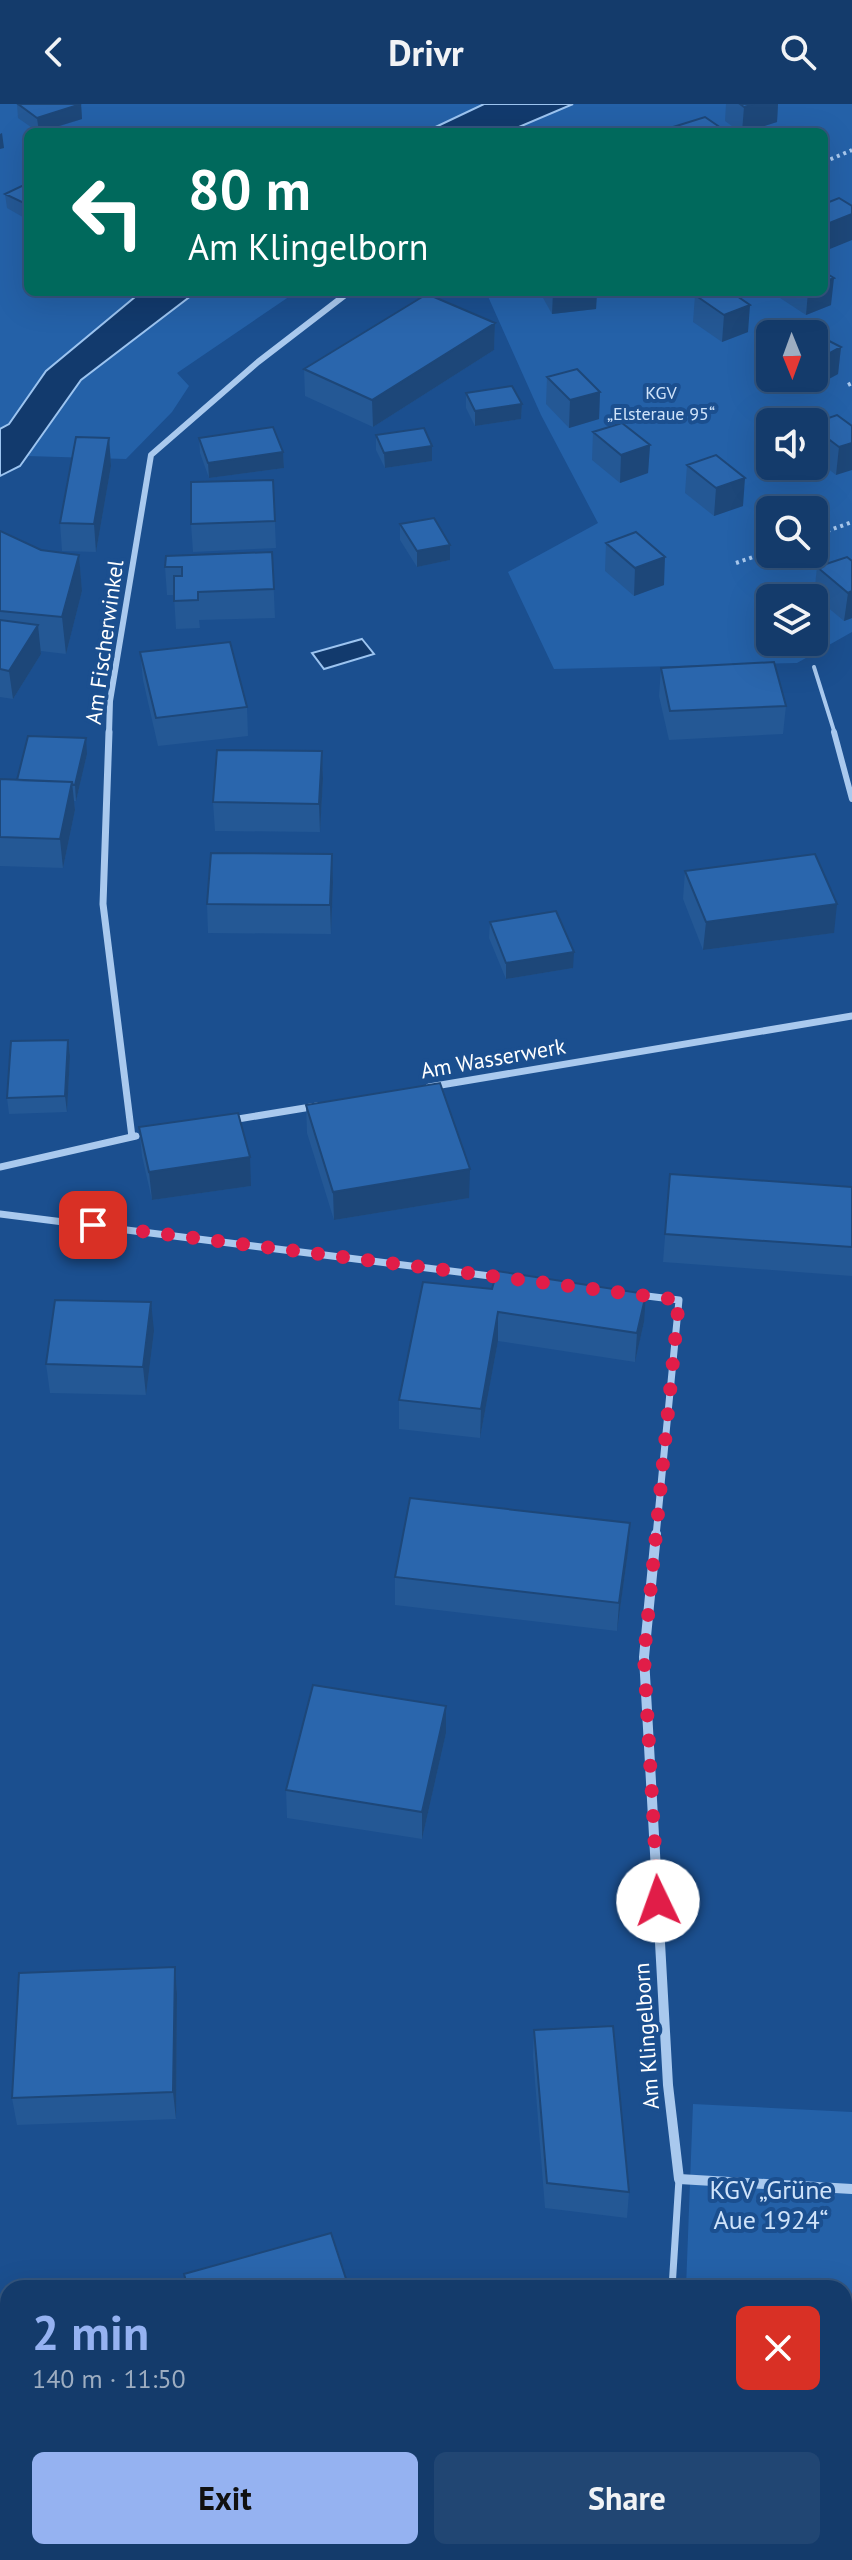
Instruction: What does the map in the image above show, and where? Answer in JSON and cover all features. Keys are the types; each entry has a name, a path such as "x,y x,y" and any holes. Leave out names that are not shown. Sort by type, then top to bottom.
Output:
{"street":[{"name":"Am Fischerwinkel","path":"132,1137 103,904 110,701 151,455 258,362 344,296"},
{"name":"Am Wasserwerk","path":"426,1088 852,1016"},
{"path":"224,1122 332,1104"},
{"path":"0,1167 148,1134"},
{"path":"0,1214 521,1280"},
{"name":"Am Klingelborn","path":"632,1294 679,1300 644,1657 668,2085 679,2179"},
{"path":"679,2179 852,2189"}],"lane":[{"path":"814,667 850,781 852,799"},
{"path":"673,2280 679,2179"}],"path":[{"path":"828,160 852,150"},
{"path":"828,531 852,522"},
{"path":"736,563 756,556"}],"green space":[{"path":"0,104 484,104 433,128 24,128 24,296 136,296 46,371 9,424 0,429"},
{"name":"KGV „Elsteraue 95“","path":"573,104 852,104 852,632 828,646 828,584 756,584 756,656 809,656 797,663 554,669 508,572 598,523 541,415 488,296 828,296 828,128 516,128"},
{"path":"191,296 290,296 177,373 189,386 172,412 126,459 27,456 81,380"},
{"name":"KGV „Grüne Aue 1924“","path":"693,2104 852,2112 852,2280 686,2280"}],"shaded area":[{"path":"484,104 573,104 516,128 433,128"},
{"path":"136,296 191,296 81,380 20,466 0,476 0,429 9,424 46,371"},
{"path":"362,639 374,654 324,669 312,653"}],"building":[{"path":"18,104 81,104 37,118"},
{"path":"705,117 721,128 670,128"},
{"path":"24,185 24,203 5,194"},
{"path":"839,198 852,206 852,214 828,224 828,202"},
{"path":"424,296 432,296 495,323 372,400 304,369"},
{"path":"696,296 737,296 750,305 724,315"},
{"path":"828,340 841,347 828,354"},
{"path":"577,369 600,392 570,400 547,377"},
{"path":"512,386 522,404 475,411 466,393"},
{"path":"837,415 852,426 852,443 839,447 828,439 828,418"},
{"path":"622,423 650,445 621,455 593,432"},
{"path":"273,427 283,452 208,463 199,438"},
{"path":"424,428 432,446 384,453 376,435"},
{"path":"76,437 109,438 94,524 60,523"},
{"path":"716,455 745,478 716,488 687,465"},
{"path":"273,480 275,521 191,524 191,482"},
{"path":"434,518 450,545 417,551 400,524"},
{"path":"0,531 41,550 79,555 62,617 0,611"},
{"path":"636,532 665,557 635,568 606,543"},
{"path":"272,552 274,589 198,592 198,600 174,601 174,576 182,576 182,567 165,567 166,556"},
{"path":"847,557 852,561 852,591 848,593 818,568 828,568 828,563"},
{"path":"0,620 38,625 9,671 0,669"},
{"path":"230,642 247,707 156,718 140,652"},
{"path":"774,662 786,706 670,711 661,668"},
{"path":"28,736 86,738 75,785 72,782 17,780"},
{"path":"217,750 322,751 319,804 213,802"},
{"path":"0,779 72,782 60,839 0,837"},
{"path":"211,853 332,854 330,905 207,904"},
{"path":"815,854 837,904 706,922 685,871"},
{"path":"556,911 574,952 506,963 490,922"},
{"path":"68,1040 65,1096 7,1098 11,1041"},
{"path":"440,1083 470,1169 333,1192 306,1105"},
{"path":"238,1113 250,1157 149,1172 139,1127"},
{"path":"670,1174 852,1187 852,1247 665,1234"},
{"path":"497,1271 646,1294 637,1333 498,1312 481,1409 399,1400 423,1282 492,1289"},
{"path":"55,1300 151,1302 143,1367 46,1364"},
{"path":"410,1498 630,1523 619,1603 395,1577"},
{"path":"313,1685 446,1706 422,1812 286,1790"},
{"path":"175,1967 173,2092 12,2098 19,1973"},
{"path":"613,2026 629,2192 547,2183 534,2030"},
{"path":"331,2233 346,2280 186,2280 184,2274"}],"route":[{"path":"93,1225 679,1300 644,1657 658,1901"}]}
